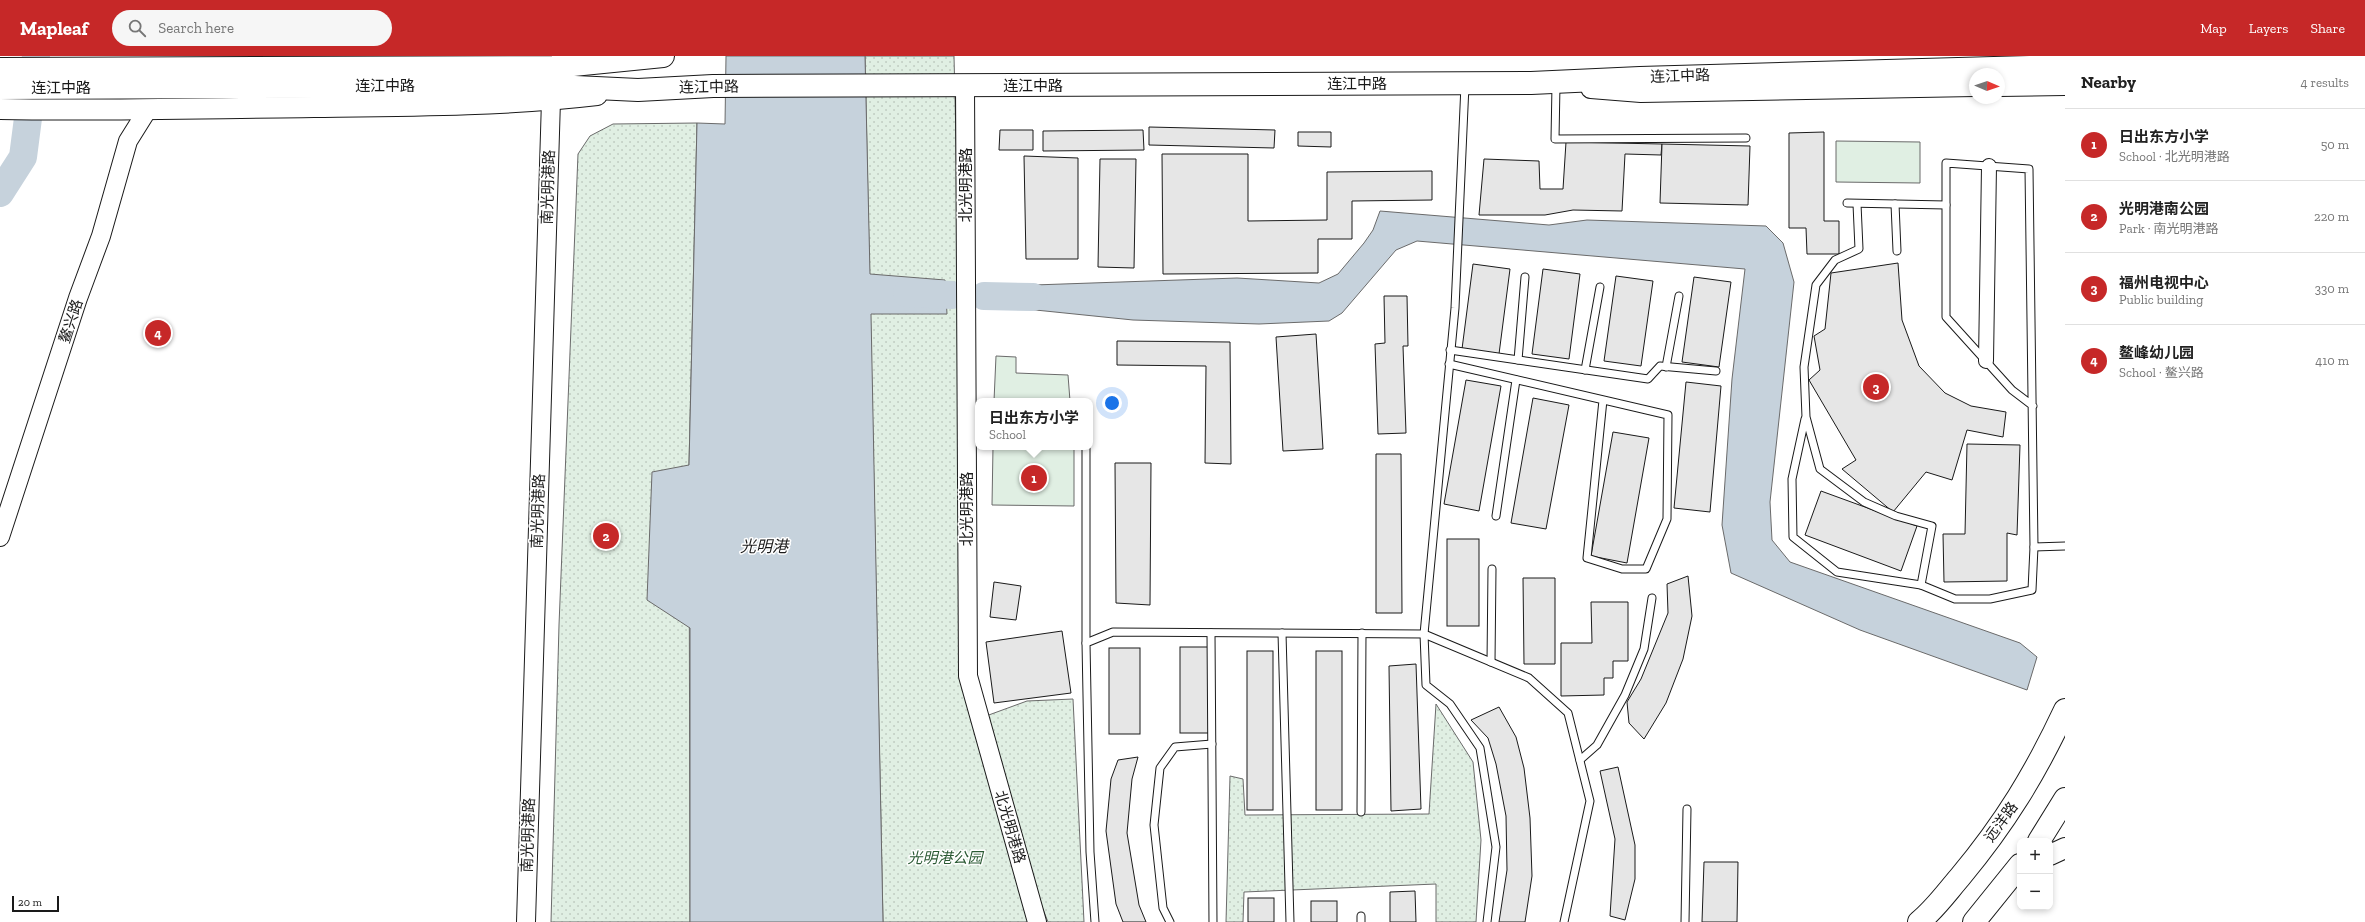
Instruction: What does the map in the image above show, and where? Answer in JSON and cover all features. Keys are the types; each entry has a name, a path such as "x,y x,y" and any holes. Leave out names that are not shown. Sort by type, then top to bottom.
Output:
{"highway":[{"name":"连江中路","path":"0,88 553,84 635,57 663,56"},
{"name":"连江中路","path":"0,69 553,84 638,90 713,86 1531,83 1640,78 2065,66"},
{"name":"远洋路","path":"1919,922 1930,913 1978,855 2011,809 2030,781 2065,710"},
{"path":"2041,838 2065,799"},
{"path":"1974,922 2017,869"}],"main road":[{"path":"1531,83 1641,92 1969,86"},
{"path":"1,109 55,110 451,105 553,84"},
{"path":"2005,86 2065,85"},
{"path":"2053,854 2065,848"},
{"path":"2001,890 2017,878"}],"street":[{"name":"南光明港路","path":"526,922 553,84"},
{"name":"北光明港路","path":"965,86 968,676 1037,922"},
{"name":"鳌兴路","path":"0,537 76,305 101,236 128,141 148,109"},
{"path":"1986,361 1989,166"}],"lane":[{"path":"1465,83 1460,207 1450,350 1424,634 1426,684 1450,704 1480,748 1496,847 1488,922"},
{"path":"1556,85 1555,139 1746,138"},
{"path":"1806,417 1792,479 1793,537 1837,572 1921,585 1955,599 1990,599 2032,590 2034,547 2033,406 2030,169 1946,163 1946,316 2012,390 2033,406"},
{"path":"1847,204 1946,205"},
{"path":"1857,204 1859,249 1835,260 1816,285 1804,367 1806,417 1820,469 1864,502 1896,516 1932,526 1921,585"},
{"path":"1895,204 1897,251"},
{"path":"1518,360 1525,277"},
{"path":"1585,370 1600,287"},
{"path":"1666,367 1679,296"},
{"path":"1450,350 1648,379 1660,366 1716,371"},
{"path":"1448,364 1668,415 1667,520 1646,569 1622,569 1587,558 1603,400"},
{"path":"1496,516 1516,380"},
{"path":"1086,450 1086,643 1090,852 1095,922"},
{"path":"2034,547 2065,546"},
{"path":"1491,662 1492,569"},
{"path":"1580,760 1597,745 1625,695 1644,649 1652,598"},
{"path":"1086,643 1113,632 1424,634 1529,678 1568,713 1590,801 1564,922"},
{"path":"1211,633 1213,922"},
{"path":"1282,633 1290,922"},
{"path":"1361,812 1362,634"},
{"path":"1170,922 1163,908 1154,825 1160,768 1175,747 1212,744"},
{"path":"1685,922 1687,809"}],"green space":[{"name":"光明港公园","path":"865,56 954,56 959,268 961,683 1029,922 883,922"},
{"path":"697,123 689,465 690,922 551,922 559,625 578,154 590,136 613,124"},
{"path":"1836,141 1920,142 1920,183 1836,182"},
{"path":"996,356 1016,357 1016,373 1068,375 1070,398 994,398"},
{"path":"993,450 1074,450 1074,506 992,505"},
{"path":"1073,699 1084,922 1048,922 1037,894 986,716 1027,701"},
{"path":"1436,704 1473,762 1481,840 1476,922 1436,922 1436,884 1244,892 1243,922 1226,922 1230,776 1243,779 1245,815 1429,814"}],"water":[{"name":"光明港","path":"726,56 865,56 870,274 945,280 947,314 871,314 883,922 690,922 690,628 647,600 652,472 689,465 697,123 725,124"},
{"path":"1380,211 1549,225 1587,220 1766,226 1783,243 1794,282 1770,502 1772,540 1790,562 2020,643 2037,657 2027,690 1860,630 1731,573 1722,525 1732,379 1745,269 1417,241 1396,250 1342,313 1329,321 1259,324 1133,320 1006,307 996,296 1005,286 1237,278 1319,283 1338,274 1373,230"}],"building":[{"path":"1149,127 1275,130 1274,148 1149,145"},
{"path":"1000,130 1033,130 1033,150 999,150"},
{"path":"1143,130 1144,150 1043,151 1043,131"},
{"path":"1298,132 1331,132 1331,147 1298,146"},
{"path":"1824,132 1824,221 1839,221 1839,254 1807,254 1806,228 1789,228 1789,133"},
{"path":"1566,142 1662,144 1661,155 1625,154 1622,211 1573,210 1545,215 1479,215 1484,159 1539,161 1540,189 1563,189"},
{"path":"1662,144 1750,146 1748,205 1660,203"},
{"path":"1162,154 1248,154 1248,221 1327,220 1327,172 1432,171 1432,200 1352,201 1352,239 1318,239 1318,273 1163,274"},
{"path":"1024,156 1078,158 1078,259 1026,259"},
{"path":"1100,159 1136,159 1134,268 1098,267"},
{"path":"1898,263 1902,320 1919,366 1945,393 1971,406 2006,412 2003,437 1967,430 1952,480 1926,472 1893,512 1842,469 1856,460 1809,380 1820,370 1814,336 1825,329 1831,273"},
{"path":"1473,264 1510,269 1499,354 1462,349"},
{"path":"1543,269 1580,274 1569,359 1532,354"},
{"path":"1616,276 1653,281 1641,366 1604,361"},
{"path":"1694,277 1731,282 1719,367 1682,362"},
{"path":"1384,296 1407,296 1408,346 1403,346 1406,433 1378,434 1375,344 1385,343"},
{"path":"1316,334 1323,449 1283,451 1276,337"},
{"path":"1117,341 1230,342 1231,464 1205,463 1206,366 1117,365"},
{"path":"1466,380 1501,386 1479,511 1444,504"},
{"path":"1686,382 1721,386 1710,512 1674,508"},
{"path":"1533,398 1569,405 1546,529 1511,523"},
{"path":"1613,432 1649,438 1627,563 1591,556"},
{"path":"1967,444 2020,445 2017,535 2007,533 2007,581 1944,582 1943,534 1965,534"},
{"path":"1376,454 1401,454 1402,613 1376,613"},
{"path":"1115,463 1151,463 1150,605 1116,603"},
{"path":"1821,491 1917,526 1901,571 1805,535"},
{"path":"1447,539 1479,539 1479,626 1447,626"},
{"path":"1688,576 1692,616 1683,659 1666,703 1644,739 1629,723 1627,702 1641,679 1668,613 1667,584"},
{"path":"1523,578 1555,578 1555,664 1524,664"},
{"path":"994,582 1021,586 1016,620 990,617"},
{"path":"1591,602 1628,602 1628,661 1613,661 1613,678 1604,678 1604,695 1561,696 1561,643 1592,643"},
{"path":"1062,631 1071,693 994,703 986,642"},
{"path":"1180,647 1211,647 1211,733 1180,733"},
{"path":"1109,648 1140,648 1140,734 1109,734"},
{"path":"1247,651 1273,651 1273,810 1247,810"},
{"path":"1316,651 1342,651 1342,810 1316,810"},
{"path":"1416,664 1421,809 1391,811 1389,666"},
{"path":"1499,707 1516,737 1524,768 1530,818 1532,876 1525,922 1499,922 1507,870 1506,816 1496,764 1488,738 1471,720"},
{"path":"1138,757 1132,779 1127,833 1139,905 1146,922 1123,922 1116,904 1106,831 1111,779 1118,760"},
{"path":"1618,767 1635,845 1635,879 1625,920 1610,916 1615,839 1600,771"},
{"path":"1704,862 1738,862 1737,922 1702,922"},
{"path":"1415,891 1416,922 1390,922 1390,892"},
{"path":"1248,898 1274,898 1274,922 1248,922"},
{"path":"1311,901 1337,901 1337,922 1311,922"}],"waterway":[{"path":"0,193 23,157 36,56"},
{"path":"907,293 952,295"},
{"path":"984,296 1033,297"}],"place":[{"name":"鳌峰幼儿园","path":"158,333"},
{"name":"福州电视中心","path":"1876,387"},
{"name":"日出东方小学","path":"1034,478"},
{"name":"光明港南公园","path":"606,536"}]}
